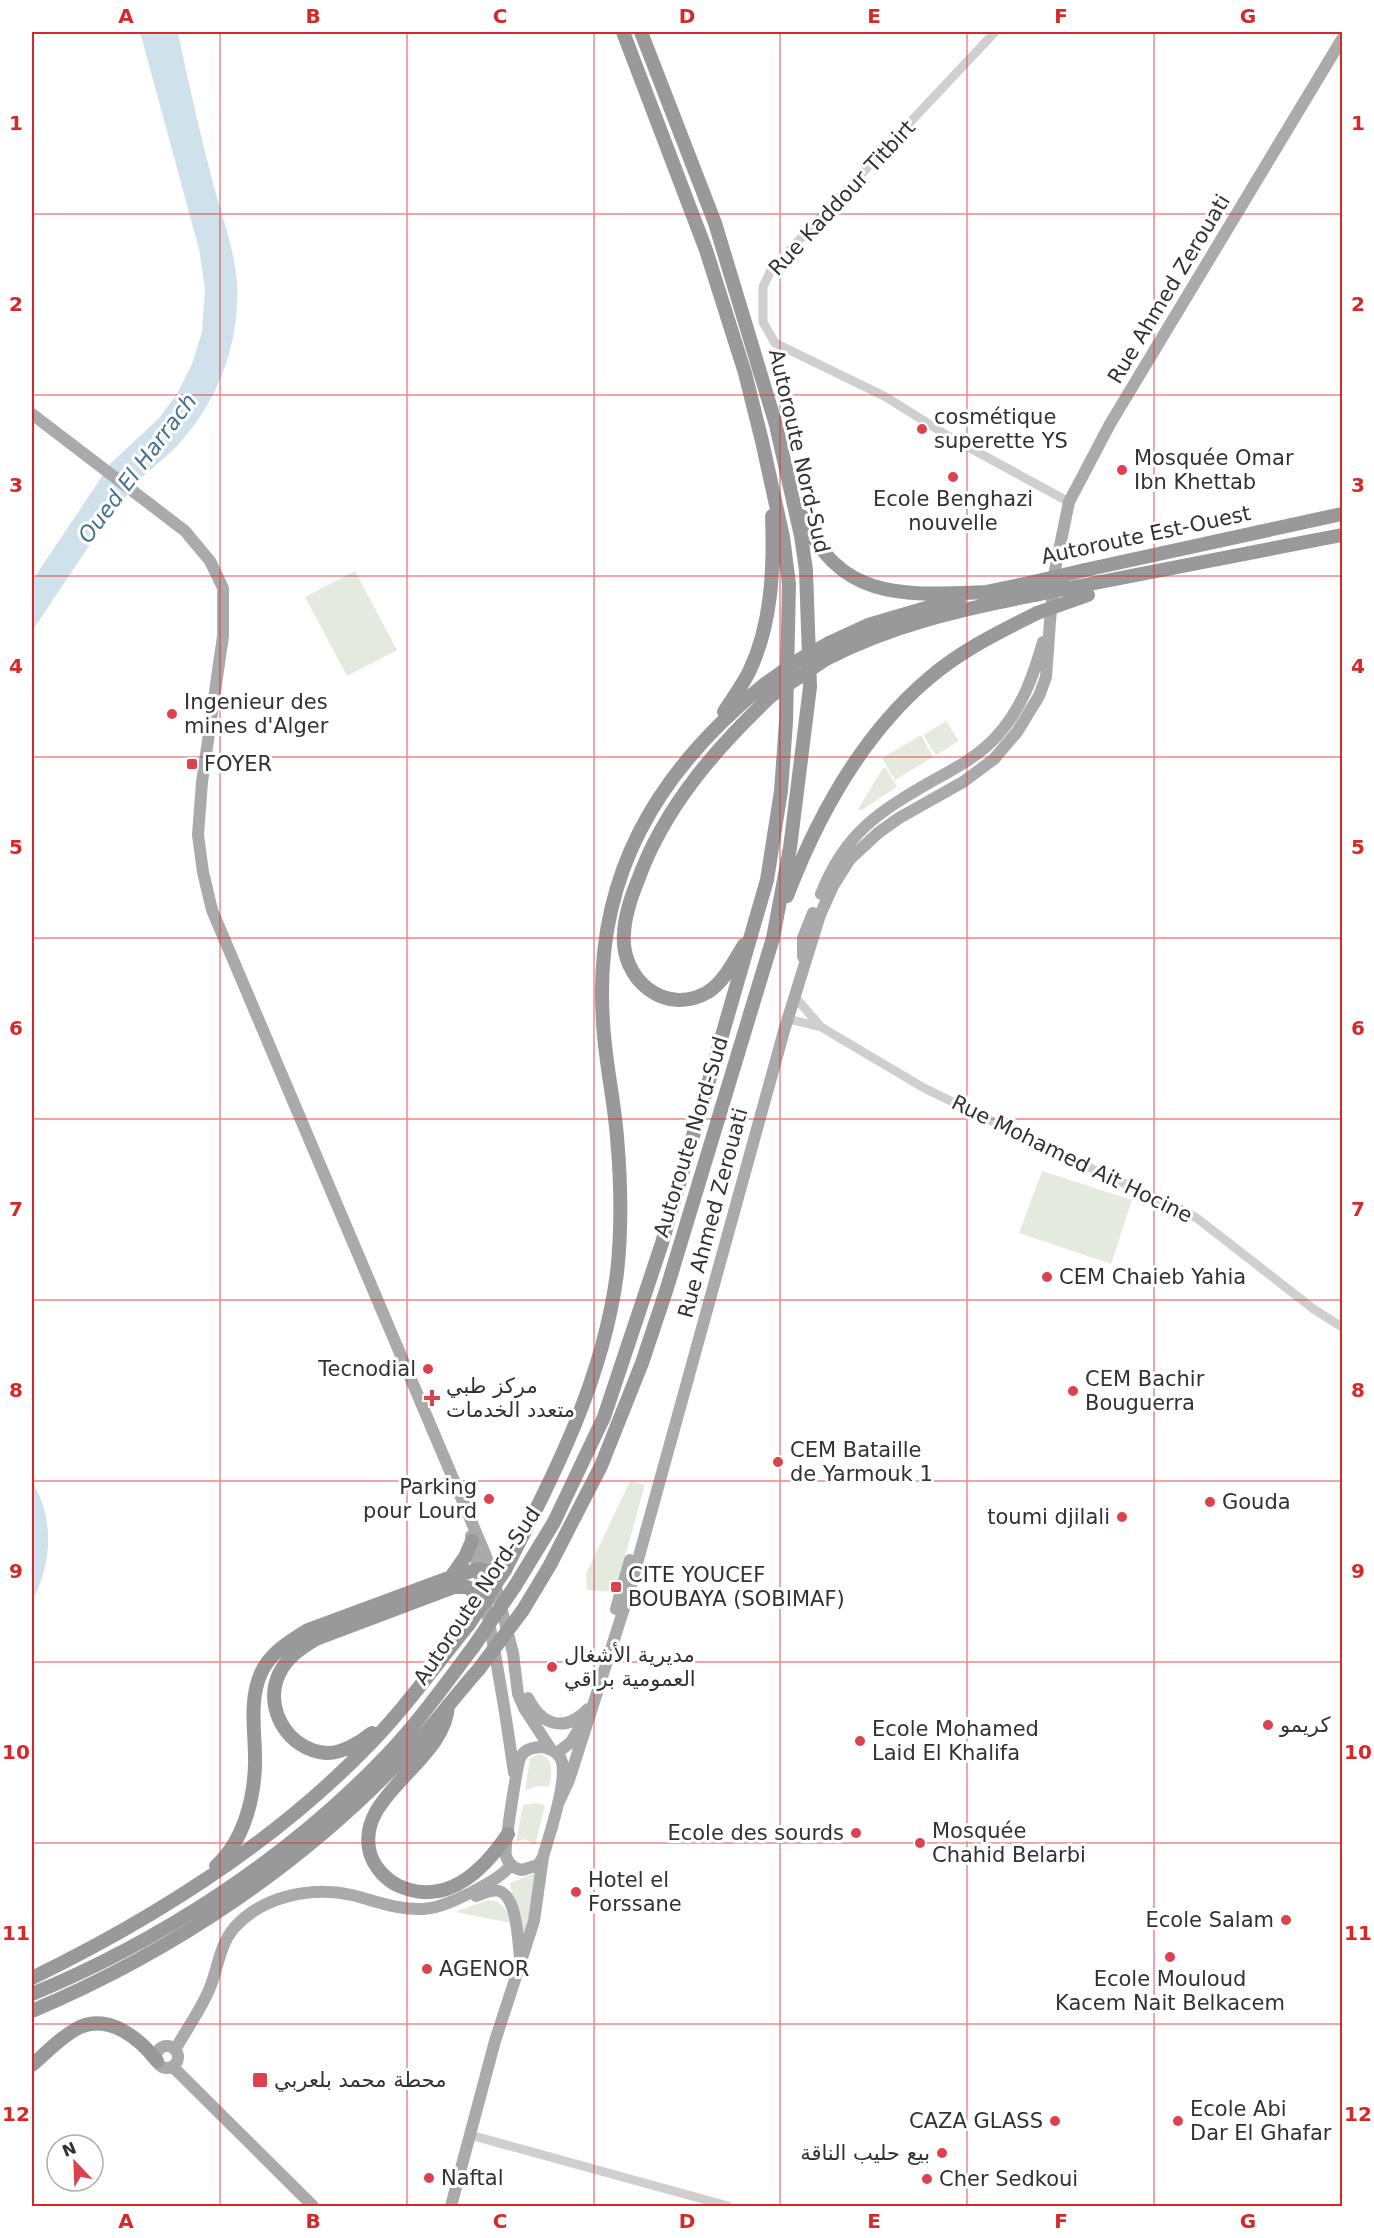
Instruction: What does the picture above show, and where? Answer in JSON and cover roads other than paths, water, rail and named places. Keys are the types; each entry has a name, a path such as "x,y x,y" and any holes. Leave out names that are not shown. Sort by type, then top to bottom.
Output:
{"highway":[{"name":"Autoroute Nord-Sud","path":"32,1994 94,1966 156,1933 230,1886 285,1846 336,1804 417,1722 474,1646 515,1586 554,1522 604,1418 662,1243 767,880 781,791 786,722 789,584 783,537 744,373 706,250 623,32"},
{"name":"Autoroute Nord-Sud","path":"32,2011 65,1997 181,1936 264,1881 306,1848 411,1749 478,1669 523,1610 550,1565 601,1466 642,1363 696,1196 773,938 790,848 810,687 806,570 801,536 776,425 715,223 641,32"},
{"path":"32,1978 111,1937 238,1858 318,1793 362,1753 469,1624 492,1570 560,1462 594,1376 612,1304 619,1251 621,1201 617,1136 605,1047 601,992 605,932 615,890 650,812 671,781 712,730 749,672 767,615 773,568 770,478"},
{"path":"789,483 811,534 822,551 834,564 866,583 901,593 1032,589"},
{"name":"Autoroute Est-Ouest","path":"1032,589 1085,570 1342,513"},
{"name":"Autoroute Est-Ouest","path":"1032,589 1069,588 1193,566 1342,535"},
{"path":"773,938 808,845 830,801 869,741 894,711 928,679 992,636 1043,617 1088,595 1193,566"},
{"path":"712,730 768,690 826,659 882,634 1032,589"},
{"path":"751,933 722,979 710,991 694,999 678,1001 649,992 629,968 624,952 624,933 630,902 644,862 668,817 689,786 768,690 802,658 868,625 904,613 989,592"},
{"path":"451,1577 465,1557 472,1541"},
{"path":"187,1891 223,1860 248,1810 255,1765 255,1694 261,1673 271,1657 288,1642 308,1630 451,1577 492,1570"},
{"path":"395,1715 368,1736 348,1747 327,1753 311,1749 296,1741 283,1729 276,1712 275,1690 279,1675 286,1661 316,1639 454,1587 467,1587 487,1601"},
{"path":"448,1705 446,1721 440,1736 391,1793 371,1822 368,1836 370,1852 375,1865 385,1877 408,1890 438,1891 461,1882 482,1868 493,1857 508,1834"},
{"path":"32,2065 74,2031 86,2025 98,2024 111,2026 132,2036 157,2061"}],"main road":[{"name":"Rue Ahmed Zerouati","path":"558,1804 573,1768 628,1596 737,1197 803,967 803,938 826,882 846,846 882,811 961,765 996,737 1021,703 1033,678 1043,617 1069,502 1110,424 1342,39"},
{"path":"32,414 185,531 210,561 223,588 223,636 202,782 198,836 212,910 492,1570 513,1653 518,1694 524,1708 554,1751 563,1769 558,1804 543,1857 534,1921 495,2041 451,2206"},
{"name":"Rue Ahmed Zerouati","path":"554,1751 571,1742 588,1709 651,1487 663,1469"},
{"path":"464,1503 472,1541 492,1570 487,1601 515,1785"},
{"path":"516,1675 530,1703 546,1720 555,1724 571,1723 588,1709"},
{"path":"543,1857 538,1865 526,1870 518,1870 511,1865 505,1852 519,1762 525,1751 535,1747 554,1751"},
{"path":"424,1909 454,1900 473,1891 500,1876 511,1865"},
{"path":"175,2049 168,2046 161,2048 156,2055 157,2061 165,2068 172,2067 178,2060 175,2049 210,1988 225,1942 240,1922 254,1911 289,1896 319,1892 350,1895 395,1907 424,1909 440,1908 492,1891 499,1891 511,1901 521,1961"},
{"path":"172,2067 313,2206"}],"street":[{"name":"Rue Kaddour Titbirt","path":"995,32 771,270 763,287 763,322 775,343 886,396 948,436 1069,502"},
{"path":"795,997 821,1027"},
{"path":"788,1020 821,1027"},
{"name":"Rue Mohamed Ait Hocine","path":"821,1027 924,1088 1064,1156 1185,1211 1315,1310 1342,1327"},
{"path":"470,2135 728,2206"}],"water":[{"name":"Oued El Harrach","path":"140,32 177,32 179,37 204,150 234,260 237,284 235,328 224,371 204,411 177,446 139,481 120,503 32,631 32,581 111,463 159,418 177,394 192,364 202,332 205,289 199,249"},
{"path":"32,1482 45,1510 48,1542 44,1573 32,1601"}],"place":[{"name":"cosmétique superette YS","path":"922,429"},
{"name":"Mosquée Omar Ibn Khettab","path":"1122,470"},
{"name":"Ecole Benghazi nouvelle","path":"953,477"},
{"name":"Ingenieur des mines d'Alger","path":"172,714"},
{"name":"FOYER","path":"192,764"},
{"name":"CEM Chaieb Yahia","path":"1047,1277"},
{"name":"Tecnodial","path":"428,1369"},
{"name":"CEM Bachir Bouguerra","path":"1073,1391"},
{"name":"مركز طبي متعدد الخدمات","path":"432,1398"},
{"name":"CEM Bataille de Yarmouk 1","path":"778,1462"},
{"name":"Parking pour Lourd","path":"489,1499"},
{"name":"Gouda","path":"1210,1502"},
{"name":"toumi djilali","path":"1122,1517"},
{"name":"CITE YOUCEF BOUBAYA (SOBIMAF)","path":"616,1587"},
{"name":"مديرية الأشغال العمومية براقي","path":"552,1667"},
{"name":"كريمو","path":"1268,1725"},
{"name":"Ecole Mohamed Laid El Khalifa","path":"860,1741"},
{"name":"Ecole des sourds","path":"856,1833"},
{"name":"Mosquée Chahid Belarbi","path":"920,1843"},
{"name":"Hotel el Forssane","path":"576,1892"},
{"name":"Ecole Salam","path":"1286,1920"},
{"name":"Ecole Mouloud Kacem Nait Belkacem","path":"1170,1957"},
{"name":"AGENOR","path":"427,1969"},
{"name":"محطة محمد بلعربي","path":"260,2080"},
{"name":"CAZA GLASS","path":"1055,2121"},
{"name":"Ecole Abi Dar El Ghafar","path":"1178,2121"},
{"name":"بيع حليب الناقة","path":"942,2153"},
{"name":"Naftal","path":"429,2178"},
{"name":"Cher Sedkoui","path":"927,2179"}]}
